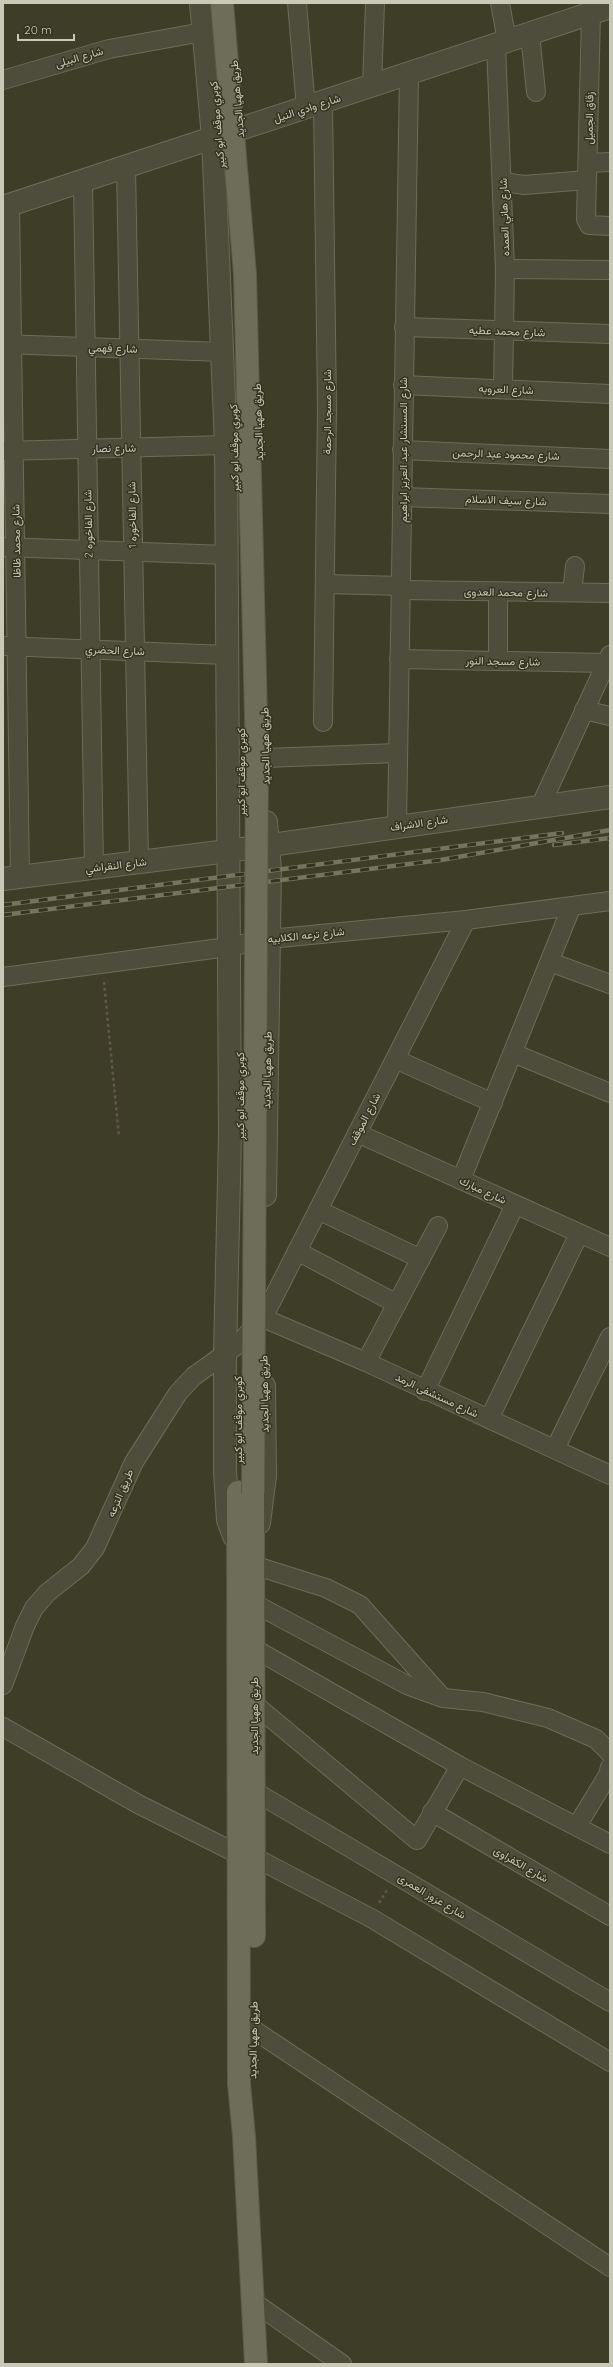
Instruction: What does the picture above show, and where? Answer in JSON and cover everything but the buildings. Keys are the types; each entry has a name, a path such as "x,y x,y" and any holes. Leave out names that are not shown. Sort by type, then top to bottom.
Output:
{"main road":[{"name":"كوبري موقف ابو كبير","path":"208,3 229,274 242,757 245,1542"},
{"name":"كوبري موقف ابو كبير","path":"222,3 244,274 257,757 245,1493"},
{"name":"طريق ههيا الجديد","path":"244,2136 252,2084 254,2030 246,1856 254,1790 253,1565 245,1542"},
{"name":"طريق ههيا الجديد","path":"245,1542 246,1856 239,2084 244,2136 256,2364"}],"street":[{"name":"طريق ههيا الجديد","path":"201,3 213,138 226,446 230,1135 225,1354 226,1495 228,1520 245,1542 261,1517 265,1476 263,1318 270,870 267,845 263,586 255,338 240,129 228,3"},
{"name":"شارع مسجد الرحمة","path":"297,3 314,105 327,409 323,722"},
{"path":"372,86 375,3"},
{"name":"شارع هاني العمده","path":"500,3 502,43 505,269 503,389"},
{"name":"شارع وادي النيل","path":"7,206 600,11"},
{"name":"زقاق الجميل","path":"600,11 587,171 587,223 590,225 610,226"},
{"name":"شارع البيلى","path":"3,80 109,49 203,32"},
{"path":"530,34 536,92"},
{"name":"شارع المستشار عبد العزيز ابراهيم","path":"397,826 399,659 402,588 402,450 409,74"},
{"path":"503,182 524,185 587,171 610,162"},
{"name":"شارع الفاخوره 1","path":"126,167 139,862"},
{"name":"شارع الفاخوره 2","path":"83,181 94,868"},
{"name":"شارع محمد ظاظا","path":"7,206 12,878"},
{"path":"505,269 610,270"},
{"name":"شارع محمد عطيه","path":"404,327 610,334"},
{"name":"شارع فهمي","path":"8,344 222,352"},
{"name":"شارع العروبه","path":"403,385 610,394"},
{"name":"شارع نصار","path":"9,451 226,446"},
{"name":"شارع محمود عبد الرحمن","path":"402,450 610,459"},
{"name":"شارع سيف الاسلام","path":"402,497 610,504"},
{"path":"9,547 227,555"},
{"path":"572,592 575,566"},
{"name":"شارع محمد العدوى","path":"325,584 498,592 610,593"},
{"path":"498,592 498,661"},
{"name":"شارع الحضري","path":"10,646 227,655"},
{"name":"شارع مسجد النور","path":"399,659 498,661 608,659"},
{"path":"540,807 608,659"},
{"path":"584,710 610,716"},
{"path":"265,758 398,753"},
{"name":"شارع الاشراف","path":"228,851 610,797"},
{"name":"شارع النقراشي","path":"12,878 228,851"},
{"name":"شارع ترعه الكلابيه","path":"3,977 228,947 268,939 466,920 571,908 610,901"},
{"path":"461,1180 571,908"},
{"name":"شارع الموقف","path":"263,1318 466,920"},
{"path":"550,962 610,984"},
{"path":"513,1053 610,1093"},
{"path":"395,1059 493,1102"},
{"name":"شارع مبارك","path":"357,1133 610,1247"},
{"path":"425,1391 515,1205"},
{"path":"318,1210 421,1259"},
{"path":"366,1362 438,1226"},
{"path":"489,1419 579,1234"},
{"path":"297,1251 397,1304"},
{"name":"طريق الترعه","path":"3,1685 25,1626 34,1608 47,1593 81,1566 95,1548 134,1462 178,1393 194,1376 247,1336 263,1318"},
{"name":"شارع مستشفى الرمد","path":"263,1318 366,1362 425,1391 610,1475"},
{"path":"555,1449 610,1336"},
{"path":"253,1565 326,1588 360,1605 442,1698"},
{"path":"253,1603 407,1685 442,1698 483,1702 548,1718 596,1738 610,1753"},
{"path":"253,1648 460,1766 610,1844"},
{"path":"254,1704 416,1840 460,1766"},
{"path":"3,1727 138,1804 371,1918 610,2062"},
{"path":"577,1826 608,1775 610,1767"},
{"name":"شارع عزوز العمرى","path":"254,1790 610,2002"},
{"name":"شارع الكفراوى","path":"432,1812 610,1916"},
{"path":"254,2030 610,2266"},
{"path":"252,2301 342,2364"}],"path":[{"path":"103,964 104,997 119,1137"}],"railway":[{"path":"3,915 441,860 610,830"},
{"path":"3,905 562,833"},
{"path":"554,845 610,838"}]}
